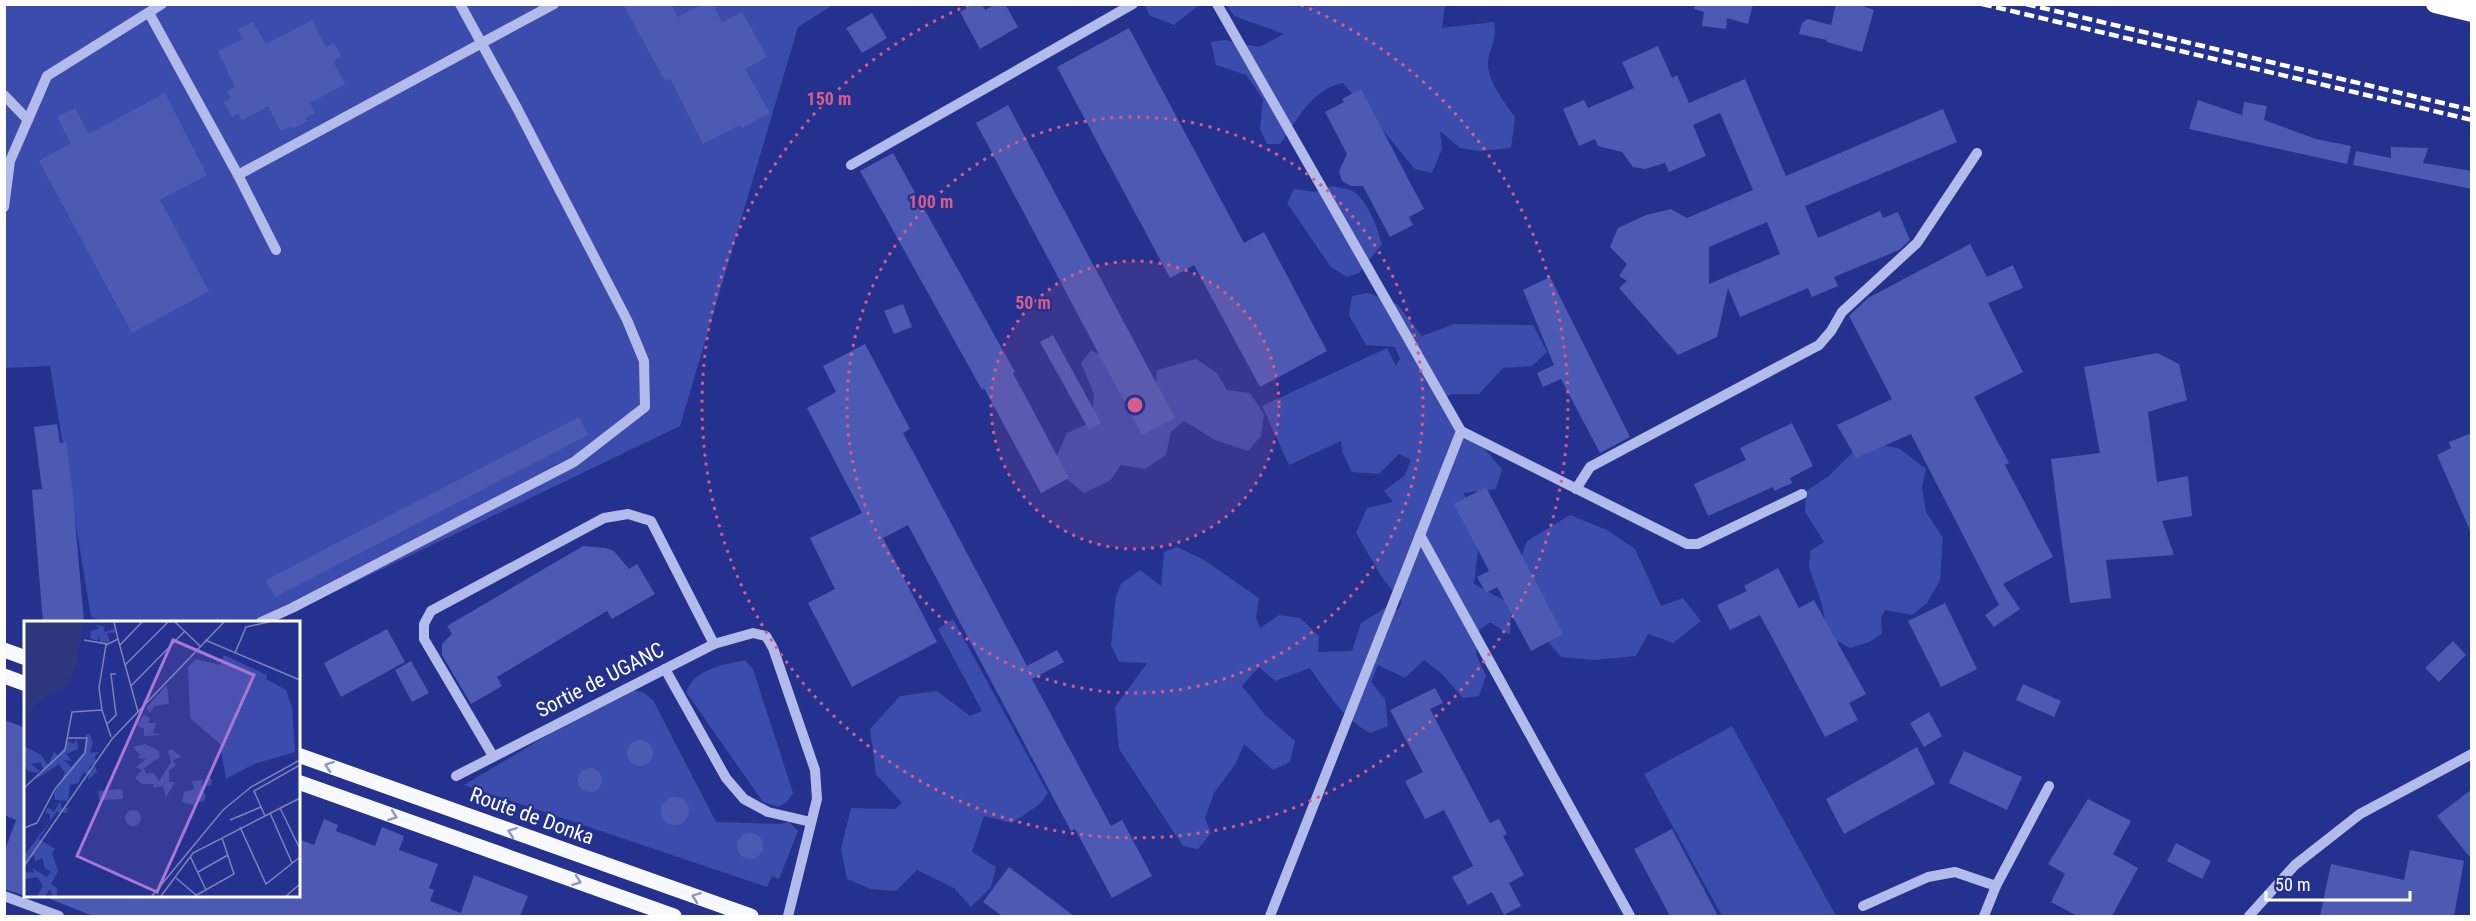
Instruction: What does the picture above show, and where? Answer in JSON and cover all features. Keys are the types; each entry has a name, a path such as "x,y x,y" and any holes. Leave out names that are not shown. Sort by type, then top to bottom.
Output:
{"highway":[{"path":"2435,4 2472,13"}],"main road":[{"path":"4,650 24,657"},
{"path":"4,676 24,683"},
{"name":"Route de Donka","path":"300,756 751,916"},
{"path":"300,783 674,916"}],"street":[{"path":"4,207 10,161 47,76 162,4"},
{"path":"263,621 574,462 645,406 644,361 627,320 517,108 460,4"},
{"path":"238,176 554,4"},
{"path":"851,165 1133,4"},
{"path":"1217,4 1461,431 1687,544 1698,544 1802,494"},
{"path":"149,13 276,250"},
{"path":"4,95 28,120"},
{"path":"1576,489 1590,467 1819,345 1832,331 1842,312 1917,243 1977,153"},
{"path":"1270,916 1461,431"},
{"path":"493,756 424,639 424,624 431,611 604,518 628,514 651,521 714,644"},
{"path":"1420,535 1630,916"},
{"name":"Sortie de UGANC","path":"456,776 714,644 753,633 766,636 772,648 815,770 817,799 811,822"},
{"path":"665,669 726,778 744,799 768,812 811,822 788,916"},
{"path":"2249,916 2295,865 2360,814 2472,754"},
{"path":"1984,916 1996,886 2049,786"},
{"path":"1863,906 1928,877 1955,872 1996,886"},
{"path":"4,896 59,916"}],"shaded area":[{"path":"1312,4 1445,5 1442,28 1494,22 1494,41 1488,63 1498,92 1515,117 1511,148 1480,151 1460,148 1440,131 1442,149 1432,173 1415,169 1343,83 1322,92 1314,99 1280,144 1267,144 1260,129 1263,99 1246,75 1216,65 1211,42 1225,40 1259,47 1284,34 1234,16 1227,5 1307,7"},
{"path":"4,5 833,5 798,27 680,426 274,621 102,621 91,617 50,366 5,368"},
{"path":"1145,5 1199,5 1174,25 1149,15"},
{"path":"1333,186 1351,190 1361,198 1372,217 1382,244 1359,273 1347,277 1331,267 1287,203 1294,189 1314,192"},
{"path":"1368,293 1397,304 1422,336 1454,324 1533,325 1547,352 1532,366 1503,368 1479,394 1453,394 1437,400 1450,421 1475,438 1502,469 1496,489 1463,493 1479,517 1480,534 1474,584 1511,604 1510,635 1490,622 1479,631 1476,654 1486,676 1479,696 1463,698 1441,673 1424,660 1405,678 1378,665 1371,682 1385,699 1388,726 1370,733 1352,720 1329,696 1310,668 1275,681 1259,667 1242,686 1265,715 1295,741 1290,762 1273,770 1244,744 1235,765 1214,793 1205,818 1211,833 1198,849 1183,846 1119,749 1115,707 1147,663 1119,662 1111,645 1116,596 1121,584 1140,570 1161,586 1164,552 1177,547 1204,560 1259,598 1256,617 1260,628 1279,615 1300,618 1319,636 1318,652 1352,651 1361,623 1385,608 1398,610 1402,602 1383,579 1356,533 1367,508 1393,502 1384,491 1405,475 1411,460 1399,454 1379,474 1352,472 1342,452 1341,441 1289,465 1262,406 1387,348 1396,366 1400,359 1395,347 1366,345 1349,315 1352,296"},
{"path":"1091,350 1121,366 1153,415 1157,370 1196,359 1217,373 1227,390 1250,393 1264,414 1261,436 1248,451 1215,440 1184,421 1171,432 1166,455 1145,469 1121,465 1110,481 1084,493 1052,467 1067,433 1092,422 1094,394 1081,363"},
{"path":"1868,441 1900,449 1926,469 1922,487 1926,512 1943,538 1940,580 1927,603 1912,615 1885,610 1881,618 1882,634 1869,642 1850,648 1827,635 1822,604 1809,567 1810,551 1824,542 1805,512 1806,491 1829,476 1858,447"},
{"path":"1570,515 1607,530 1635,549 1661,606 1683,598 1701,621 1673,643 1648,634 1636,656 1594,660 1561,657 1533,624 1515,573 1527,541"},
{"path":"953,619 1048,793 1040,804 1012,823 984,816 972,852 996,867 991,887 971,907 954,888 917,870 896,891 871,889 847,879 841,849 851,808 895,809 902,803 876,774 870,729 900,696 937,691 970,716 982,711 938,629"},
{"path":"745,660 753,669 793,793 787,802 778,807 763,802 686,692 690,684 703,673 719,666"},
{"path":"631,689 644,693 653,700 716,822 779,824 789,822 798,831 779,879 772,876 767,887 464,785 618,693"},
{"path":"1732,726 1836,916 1722,916 1644,774"}],"building":[{"path":"623,4 671,4 678,17 703,4 713,4 722,23 742,12 767,57 745,69 770,113 742,128 740,125 703,144 670,78 665,81"},
{"path":"973,4 982,4 985,10 996,4 1005,4 1018,27 980,49 960,12"},
{"path":"1695,4 1753,4 1748,24 1727,18 1726,29 1702,26 1704,12 1694,9"},
{"path":"1836,4 1857,4 1874,10 1862,52 1827,42 1827,40 1799,34 1802,23 1808,19 1831,25"},
{"path":"872,13 887,38 862,53 846,28"},
{"path":"312,20 326,47 334,43 341,56 333,61 345,84 310,103 315,113 293,129 292,126 281,131 268,106 242,120 238,114 232,117 224,102 231,98 227,91 235,87 218,51 243,39 238,29 253,22 266,44"},
{"path":"1129,28 1244,243 1264,232 1327,351 1260,387 1194,265 1170,278 1057,67"},
{"path":"1658,46 1672,78 1677,75 1689,103 1745,79 1786,176 1943,109 1957,142 1805,206 1818,238 1880,211 1883,218 1898,212 1910,240 1899,250 1834,277 1838,286 1812,297 1808,288 1740,317 1728,288 1717,337 1678,355 1619,288 1627,281 1619,276 1627,264 1610,247 1618,228 1646,215 1671,209 1687,218 1753,190 1720,113 1693,125 1706,156 1669,172 1665,163 1645,169 1633,167 1622,152 1598,146 1595,139 1579,146 1563,109 1584,100 1588,108 1634,88 1622,62","holes":["1767,222 1780,254 1709,284 1709,247"]},
{"path":"1361,89 1424,209 1409,217 1413,225 1390,237 1363,186 1351,186 1342,181 1339,171 1347,154 1325,112 1344,102 1342,99"},
{"path":"165,93 207,175 160,200 209,291 132,333 39,161 71,143 57,117 75,108 89,134"},
{"path":"2198,100 2242,115 2244,102 2267,106 2264,120 2316,139 2351,146 2347,164 2189,129"},
{"path":"1008,105 1175,418 1142,435 976,123"},
{"path":"2391,147 2428,148 2423,163 2472,171 2472,189 2353,165 2356,151 2391,158"},
{"path":"893,153 1015,372 1013,373 1069,478 1041,493 860,171"},
{"path":"1970,244 1987,277 2013,265 2023,288 1988,303 2023,372 1974,397 2009,463 2005,465 2053,557 2003,584 2020,609 1994,627 1985,615 1999,605 1911,434 1856,458 1837,425 1892,399 1849,316 1868,298"},
{"path":"1550,277 1630,437 1600,453 1561,379 1543,387 1537,373 1554,365 1523,290"},
{"path":"903,304 912,327 894,334 884,311"},
{"path":"1053,335 1101,423 1089,430 1040,342"},
{"path":"865,344 910,429 903,433 1027,666 1057,650 1064,662 1032,679 1111,826 1122,820 1152,876 1112,898 1075,829 1071,831 908,525 883,538 937,642 852,687 808,603 835,589 810,538 862,513 807,408 836,392 823,366"},
{"path":"2157,353 2179,364 2187,400 2148,412 2157,482 2188,476 2192,516 2162,521 2174,555 2106,560 2111,598 2070,603 2051,459 2100,453 2084,367"},
{"path":"579,417 588,435 275,597 266,580"},
{"path":"1792,423 1813,466 1790,478 1792,483 1774,491 1773,487 1708,516 1694,484 1746,460 1740,448"},
{"path":"57,424 60,443 66,442 84,621 43,621 32,490 42,489 34,427"},
{"path":"2472,433 2472,535 2437,455 2451,448 2449,442"},
{"path":"1486,487 1563,634 1531,651 1497,587 1486,593 1477,577 1489,571 1454,504"},
{"path":"583,546 614,551 629,569 637,564 655,594 612,619 607,611 497,677 502,686 471,704 442,655 442,644 452,634 447,626"},
{"path":"1778,568 1799,608 1814,600 1866,694 1849,703 1858,720 1825,737 1760,615 1730,630 1717,605 1747,591 1744,586"},
{"path":"1945,603 1977,669 1941,687 1908,621"},
{"path":"387,629 405,662 341,697 324,663"},
{"path":"2453,641 2466,655 2439,682 2425,668"},
{"path":"411,661 429,693 412,702 395,670"},
{"path":"2023,684 2061,701 2054,717 2016,700"},
{"path":"1435,688 1443,703 1430,709 1490,823 1499,819 1507,834 1503,836 1524,875 1509,883 1521,906 1504,915 1492,892 1468,905 1452,877 1473,866 1444,810 1425,819 1405,781 1423,772 1390,710"},
{"path":"1929,712 1942,736 1924,747 1910,723"},
{"path":"4,720 24,727 24,895 4,889 4,853 16,820 4,815"},
{"path":"640,740 649,744 653,753 649,762 640,766 631,762 627,753 631,744"},
{"path":"1917,747 1935,784 1844,834 1826,799"},
{"path":"1964,751 2022,777 2007,810 1949,783"},
{"path":"590,768 599,771 602,780 599,789 590,792 581,789 578,780 581,771"},
{"path":"2472,789 2472,860 2437,816"},
{"path":"675,797 685,801 689,811 685,821 675,825 665,821 661,811 665,801"},
{"path":"2088,799 2131,821 2113,854 2138,868 2112,916 2077,916 2051,902 2065,874 2048,864"},
{"path":"324,819 338,825 336,831 375,846 382,827 404,836 399,850 438,864 429,888 434,890 430,901 461,913 474,875 528,896 520,916 93,916 46,897 300,897 300,840 314,845"},
{"path":"1672,829 1718,916 1670,916 1634,849"},
{"path":"750,833 759,837 763,846 759,855 750,859 741,855 737,846 741,837"},
{"path":"2176,843 2211,861 2202,879 2167,861"},
{"path":"2410,850 2464,861 2454,916 2320,916 2331,864 2404,880"},
{"path":"1009,867 1074,916 1002,916 983,902"}],"railway":[{"path":"1982,4 2472,120"},
{"path":"2026,4 2472,110"}]}
